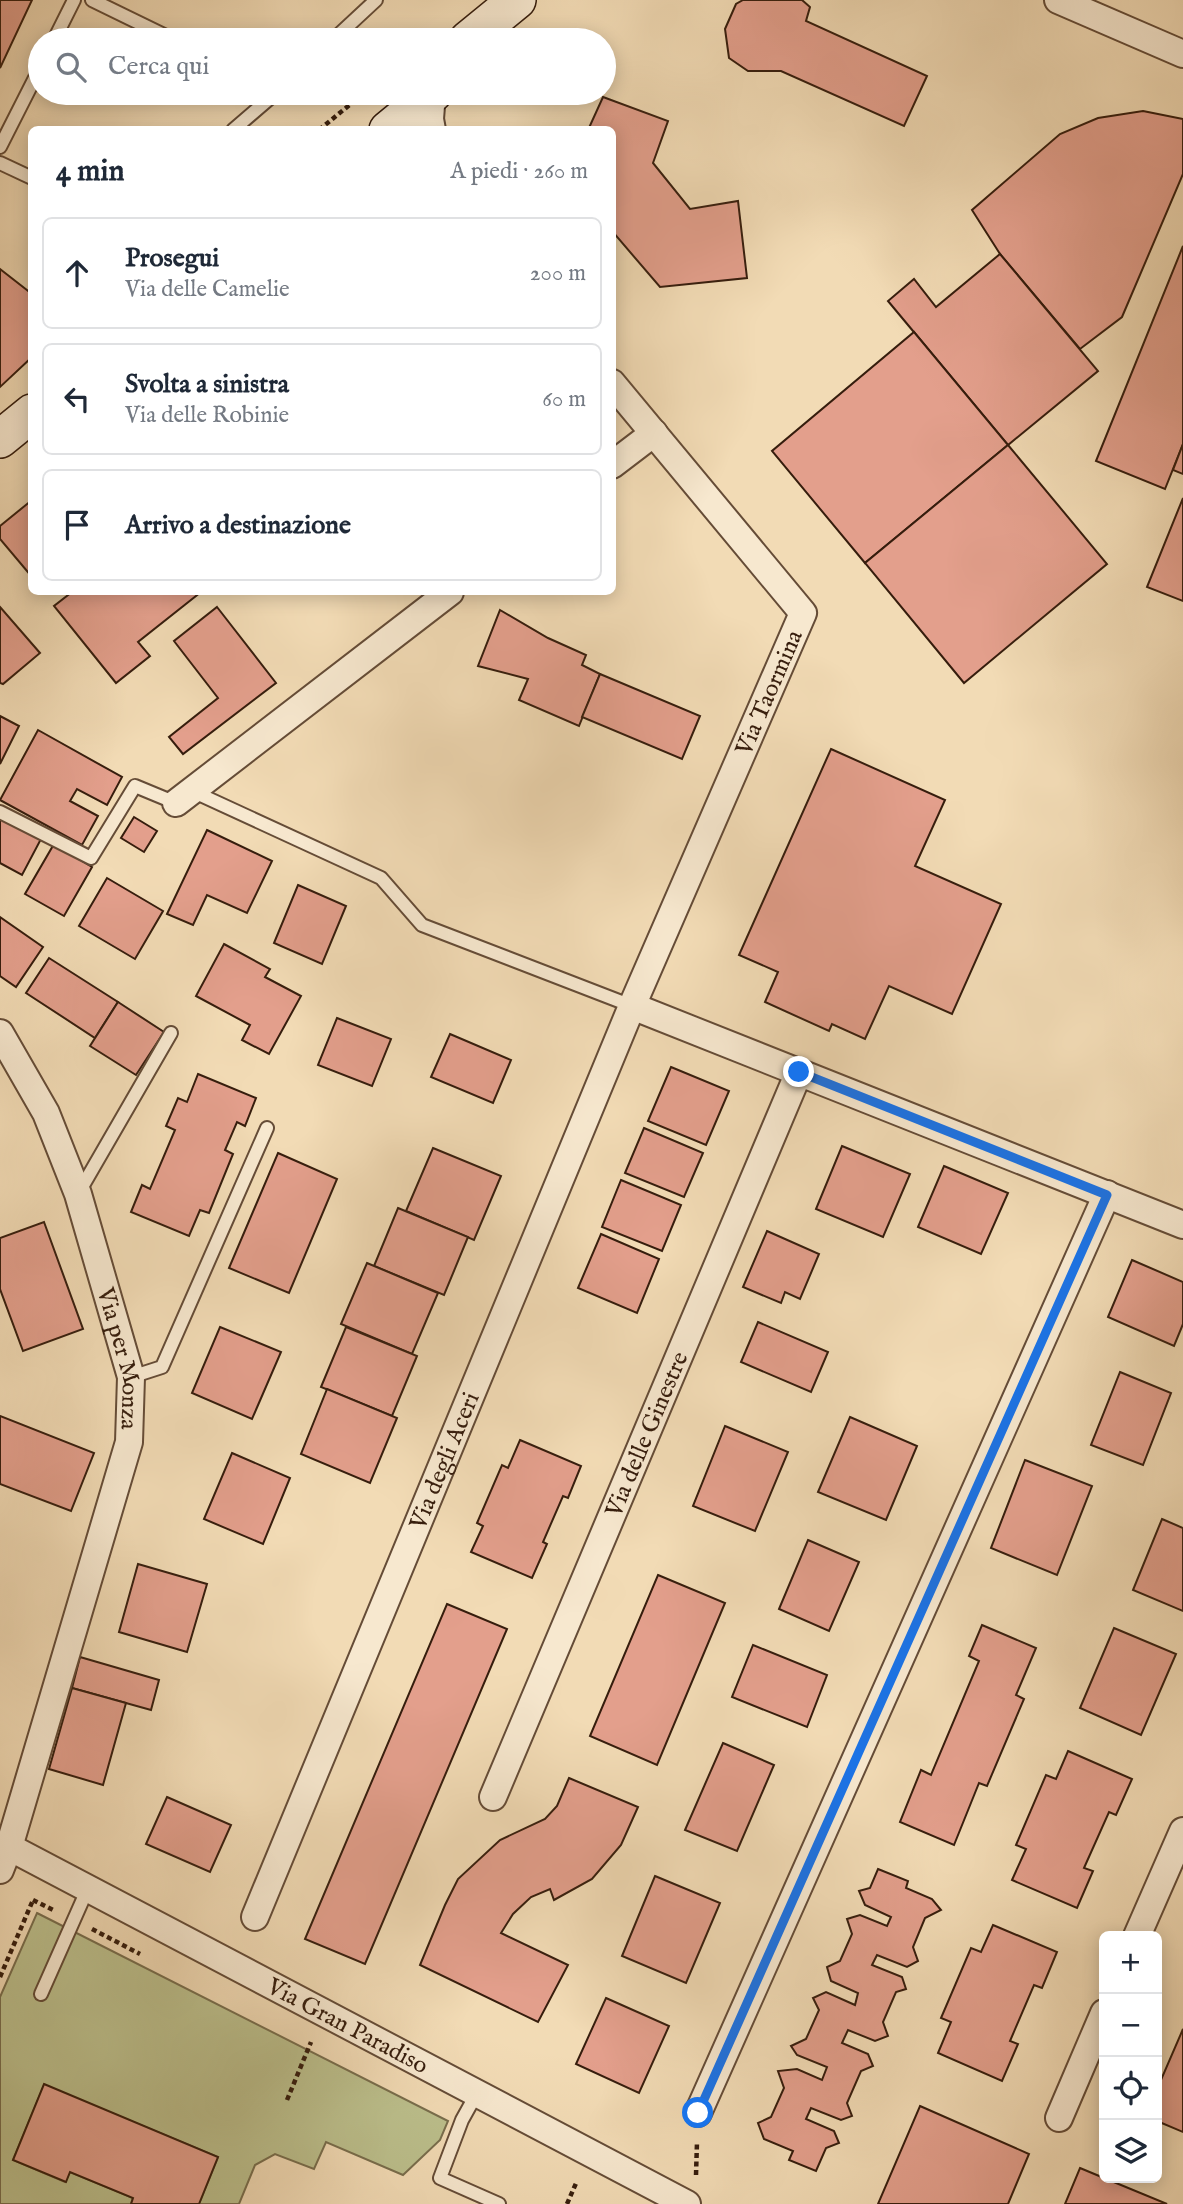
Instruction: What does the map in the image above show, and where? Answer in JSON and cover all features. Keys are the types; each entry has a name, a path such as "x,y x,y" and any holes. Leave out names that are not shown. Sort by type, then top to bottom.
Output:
{"main road":[{"path":"483,28 517,0"},
{"path":"509,28 543,0"},
{"path":"378,121 393,105"},
{"path":"378,121 409,105"},
{"path":"0,439 28,415"}],"street":[{"path":"1058,0 1183,54"},
{"path":"431,105 431,126"},
{"name":"Via Taormina","path":"616,388 803,613 632,1006"},
{"path":"616,463 654,433"},
{"path":"184,797 446,595"},
{"path":"632,1006 1183,1225"},
{"name":"Via degli Aceri","path":"255,1917 632,1006"},
{"name":"Via per Monza","path":"0,1033 46,1113 78,1194 131,1377 129,1442 5,1858"},
{"name":"Via delle Ginestre","path":"493,1797 799,1072"},
{"path":"698,2113 1107,1195"},
{"path":"1139,1931 1183,1831"},
{"name":"Via Gran Paradiso","path":"5,1858 50,1868 687,2204"},
{"path":"1059,2118 1099,2025"}],"lane":[{"path":"60,28 74,0"},
{"path":"92,0 149,28"},
{"path":"346,28 376,0"},
{"path":"0,147 28,92"},
{"path":"238,126 262,105"},
{"path":"0,163 28,176"},
{"path":"0,812 91,858 135,786 184,797 381,878 422,925 632,1006"},
{"path":"78,1194 171,1033"},
{"path":"131,1377 162,1367 267,1128"},
{"path":"41,1994 88,1888"},
{"path":"477,2093 462,2120 440,2178 499,2204"}],"path":[{"path":"345,126 378,121"},
{"path":"0,1977 33,1900 50,1868"},
{"path":"287,2100 311,2042"},
{"path":"696,2178 698,2113"},
{"path":"566,2204 577,2181"}],"green space":[{"path":"37,1913 448,2121 440,2140 403,2175 326,2142 314,2169 275,2154 255,2165 239,2204 199,2204 218,2157 44,2085 13,2160 65,2182 70,2172 133,2198 131,2204 0,2204 0,1997"}],"building":[{"path":"0,0 32,0 0,68"},
{"path":"743,0 802,0 810,7 806,21 927,76 904,126 781,71 748,71 729,58 725,29 736,4"},
{"path":"616,102 668,121 653,163 690,209 738,201 747,278 660,287 616,236 616,126 590,126 599,105 616,105"},
{"path":"1143,111 1183,119 1183,174 1122,317 1080,349 1000,254 972,210 1060,134 1098,118"},
{"path":"1183,246 1183,444 1165,489 1096,461"},
{"path":"1000,254 1098,371 1008,445 888,301 914,279 936,307"},
{"path":"0,269 28,291 28,361 0,387"},
{"path":"914,332 1008,445 865,563 772,451"},
{"path":"1183,444 1183,474 1173,470"},
{"path":"1008,445 1107,564 964,683 865,563"},
{"path":"1183,498 1183,601 1147,587"},
{"path":"28,503 28,572 0,539 0,526"},
{"path":"68,595 197,595 138,642 150,656 116,683 54,606"},
{"path":"0,607 40,653 3,684 0,683"},
{"path":"217,607 276,683 183,754 169,737 218,698 174,641"},
{"path":"500,610 548,638 586,655 582,665 600,674 579,726 519,700 528,679 478,666"},
{"path":"600,674 700,716 682,759 582,717"},
{"path":"0,716 19,726 0,764"},
{"path":"38,730 122,777 107,805 77,789 70,801 98,816 82,845 0,800"},
{"path":"831,749 945,800 915,866 1001,904 952,1014 889,986 865,1039 832,1024 829,1031 765,1002 778,972 739,955"},
{"path":"0,817 41,839 22,875 0,863"},
{"path":"134,817 157,831 144,852 121,838"},
{"path":"207,830 272,861 247,913 207,895 193,925 167,914"},
{"path":"54,844 92,867 64,916 25,894"},
{"path":"107,878 163,911 135,959 79,926"},
{"path":"298,885 346,906 322,964 274,943"},
{"path":"0,917 43,947 16,987 0,976"},
{"path":"224,944 270,969 265,977 301,996 269,1054 242,1040 250,1025 196,996"},
{"path":"49,958 118,1002 95,1038 26,993"},
{"path":"118,1002 164,1032 136,1075 90,1046"},
{"path":"337,1018 391,1039 372,1086 318,1065"},
{"path":"450,1034 511,1060 493,1103 431,1077"},
{"path":"671,1067 729,1091 706,1145 648,1121"},
{"path":"198,1074 256,1098 245,1126 237,1122 225,1150 233,1154 209,1213 200,1210 189,1236 131,1212 142,1185 150,1189 175,1130 166,1126 178,1098 187,1102"},
{"path":"644,1128 703,1153 684,1197 625,1173"},
{"path":"842,1146 910,1174 883,1237 816,1209"},
{"path":"433,1148 501,1176 474,1240 406,1211"},
{"path":"278,1153 337,1179 289,1293 229,1268"},
{"path":"944,1166 1008,1193 981,1254 918,1227"},
{"path":"621,1180 681,1205 662,1251 602,1227"},
{"path":"398,1208 468,1237 444,1295 374,1266"},
{"path":"44,1222 83,1329 23,1351 0,1289 0,1238"},
{"path":"767,1231 819,1254 800,1299 785,1292 781,1303 743,1287"},
{"path":"601,1234 659,1259 637,1313 578,1288"},
{"path":"1132,1260 1183,1282 1183,1324 1174,1346 1108,1317"},
{"path":"367,1263 438,1293 412,1354 341,1324"},
{"path":"758,1322 828,1352 811,1392 741,1362"},
{"path":"220,1327 281,1352 252,1419 192,1393"},
{"path":"346,1327 417,1356 392,1416 321,1387"},
{"path":"1120,1372 1171,1393 1143,1465 1091,1445"},
{"path":"327,1389 397,1418 370,1483 301,1454"},
{"path":"0,1416 94,1453 71,1511 0,1484"},
{"path":"850,1417 917,1446 886,1520 818,1492"},
{"path":"725,1426 788,1452 755,1531 693,1506"},
{"path":"520,1440 581,1466 568,1498 563,1496 543,1542 547,1544 532,1578 471,1552 483,1526 477,1523 502,1465 508,1468"},
{"path":"232,1453 290,1478 263,1544 204,1519"},
{"path":"1025,1460 1092,1486 1057,1575 991,1548"},
{"path":"1162,1519 1183,1528 1183,1611 1133,1590"},
{"path":"808,1540 859,1562 829,1631 779,1609"},
{"path":"138,1564 207,1584 187,1652 119,1632"},
{"path":"658,1575 725,1603 657,1765 590,1736"},
{"path":"447,1604 507,1629 365,1964 305,1939"},
{"path":"982,1625 1036,1648 1016,1695 1024,1699 987,1786 979,1783 954,1845 900,1822 921,1770 931,1775 979,1661 969,1656"},
{"path":"1114,1628 1176,1654 1141,1735 1080,1708"},
{"path":"753,1645 827,1675 807,1727 732,1697"},
{"path":"80,1657 159,1680 151,1710 72,1688"},
{"path":"72,1688 126,1703 103,1785 49,1769"},
{"path":"723,1743 774,1765 737,1851 685,1830"},
{"path":"1068,1751 1132,1779 1116,1815 1109,1812 1084,1868 1093,1871 1077,1908 1012,1880 1026,1849 1016,1845 1046,1775 1056,1779"},
{"path":"569,1778 638,1807 621,1845 592,1879 554,1900 550,1889 531,1897 513,1914 501,1933 568,1965 538,2022 420,1965 458,1879 500,1840 545,1819 557,1806"},
{"path":"167,1797 231,1825 210,1872 146,1844"},
{"path":"878,1869 908,1881 906,1888 932,1899 941,1910 925,1918 913,1947 918,1961 907,1967 877,1955 872,1965 902,1977 906,1989 896,1992 883,2022 888,2036 875,2041 848,2030 842,2043 868,2054 873,2066 861,2071 847,2103 852,2116 841,2120 811,2108 806,2119 834,2131 839,2143 826,2148 816,2171 789,2160 793,2151 764,2139 758,2123 771,2117 784,2088 778,2071 797,2069 822,2080 827,2067 797,2055 791,2046 806,2039 819,2010 813,1998 826,1992 855,2005 858,1993 831,1981 827,1967 840,1961 852,1934 847,1919 860,1915 887,1926 891,1917 865,1905 859,1891 870,1888"},
{"path":"655,1876 720,1903 686,1983 622,1956"},
{"path":"993,1925 1057,1952 1042,1988 1034,1985 1010,2041 1018,2044 1002,2081 938,2053 951,2022 941,2018 971,1948 981,1952"},
{"path":"606,1998 669,2026 639,2093 576,2064"},
{"path":"1183,2029 1183,2132 1162,2123 1162,2078"},
{"path":"44,2084 218,2157 199,2204 131,2204 133,2198 70,2172 66,2182 13,2160"},
{"path":"920,2106 1029,2154 1008,2204 878,2204"},
{"path":"1080,2168 1099,2176 1099,2183 1116,2183 1167,2204 1065,2204"}],"route":[{"path":"698,2113 1107,1195 799,1072"}]}
